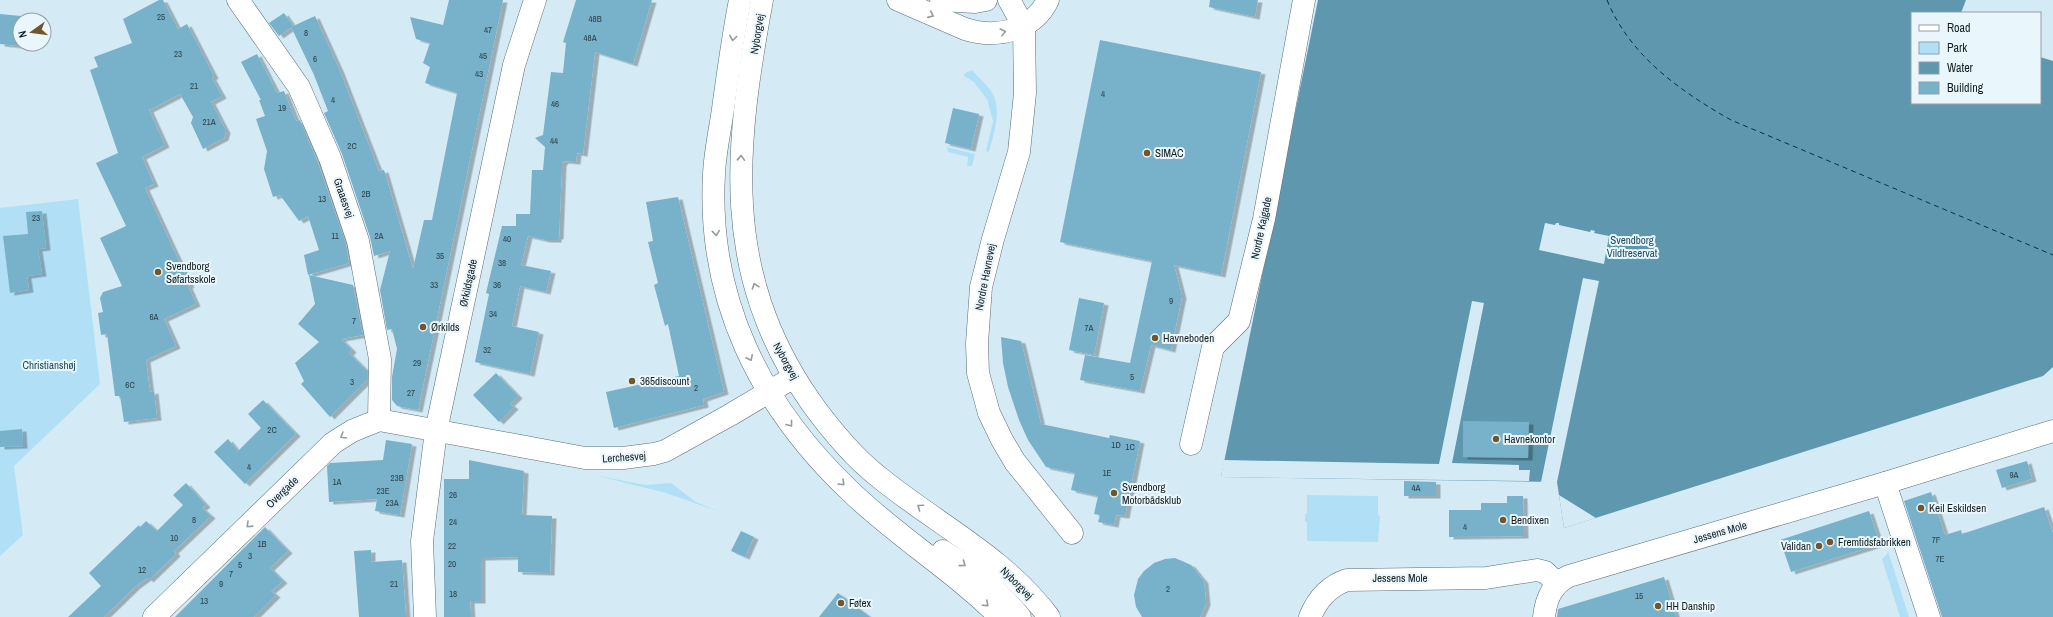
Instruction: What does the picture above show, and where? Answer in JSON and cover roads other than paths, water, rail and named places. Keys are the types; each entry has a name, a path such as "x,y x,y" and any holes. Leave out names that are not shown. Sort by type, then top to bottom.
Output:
{"street":[{"name":"Graaesvej","path":"238,0 299,87 330,158 353,226 358,241 380,359 379,420"},
{"name":"Ørkildsgade","path":"425,617 422,541 436,431 514,65 535,0"},
{"name":"Nyborgvej","path":"740,0 714,173 714,218 731,308 746,351 768,392 810,450 869,508 1000,617"},
{"name":"Nyborgvej","path":"762,0 742,137 740,189 743,233 751,274 767,323 794,377 828,425 861,461 879,478 981,549 1007,571 1027,591 1049,617"},
{"path":"898,0 976,33 998,34 1024,27 1038,16 1048,0"},
{"path":"941,0 975,2 986,0"},
{"name":"Nordre Havnevej","path":"1009,0 1024,27 1025,93 1019,152 993,239 981,287 977,342 978,373 989,413 1002,440 1015,462 1072,533"},
{"name":"Nordre Kajgade","path":"1191,444 1213,346 1239,321 1264,219 1304,0"},
{"name":"Lerchesvej","path":"436,431 585,458 606,459 642,456 660,452 678,444 794,377"},
{"path":"379,420 436,431"},
{"name":"Overgade","path":"154,617 333,443 352,431 379,420"},
{"name":"Jessens Mole","path":"1310,617 1322,597 1334,585 1347,580 1486,578 1537,570 1545,572 1556,583 1569,576 1584,571 1885,483 2053,431"},
{"path":"1885,483 1929,617"},
{"name":"Nyborgvej","path":"869,508 958,560 995,590 1020,617"},
{"path":"1544,617 1547,600 1556,583"}],"water":[{"name":"Svendborg Vildtreservat","path":"1318,0 1966,0 1961,12 1911,12 1911,104 2041,104 2041,57 2053,61 2053,367 2043,376 1564,528 1557,482 1221,477"}],"place":[{"name":"SIMAC","path":"1147,153"},
{"name":"Svendborg Søfartsskole","path":"158,272"},
{"name":"Ørkilds","path":"423,327"},
{"name":"Havneboden","path":"1155,338"},
{"name":"365discount","path":"632,381"},
{"name":"Havnekontor","path":"1496,439"},
{"name":"Svendborg Motorbådsklub","path":"1114,493"},
{"name":"Keil Eskildsen","path":"1921,508"},
{"name":"Bendixen","path":"1503,520"},
{"name":"Fremtidsfabrikken","path":"1830,542"},
{"name":"Validan","path":"1819,546"},
{"name":"Føtex","path":"841,603"},
{"name":"HH Danship","path":"1658,606"}],"park label":[{"name":"Christianshøj","path":"49,365"}]}
